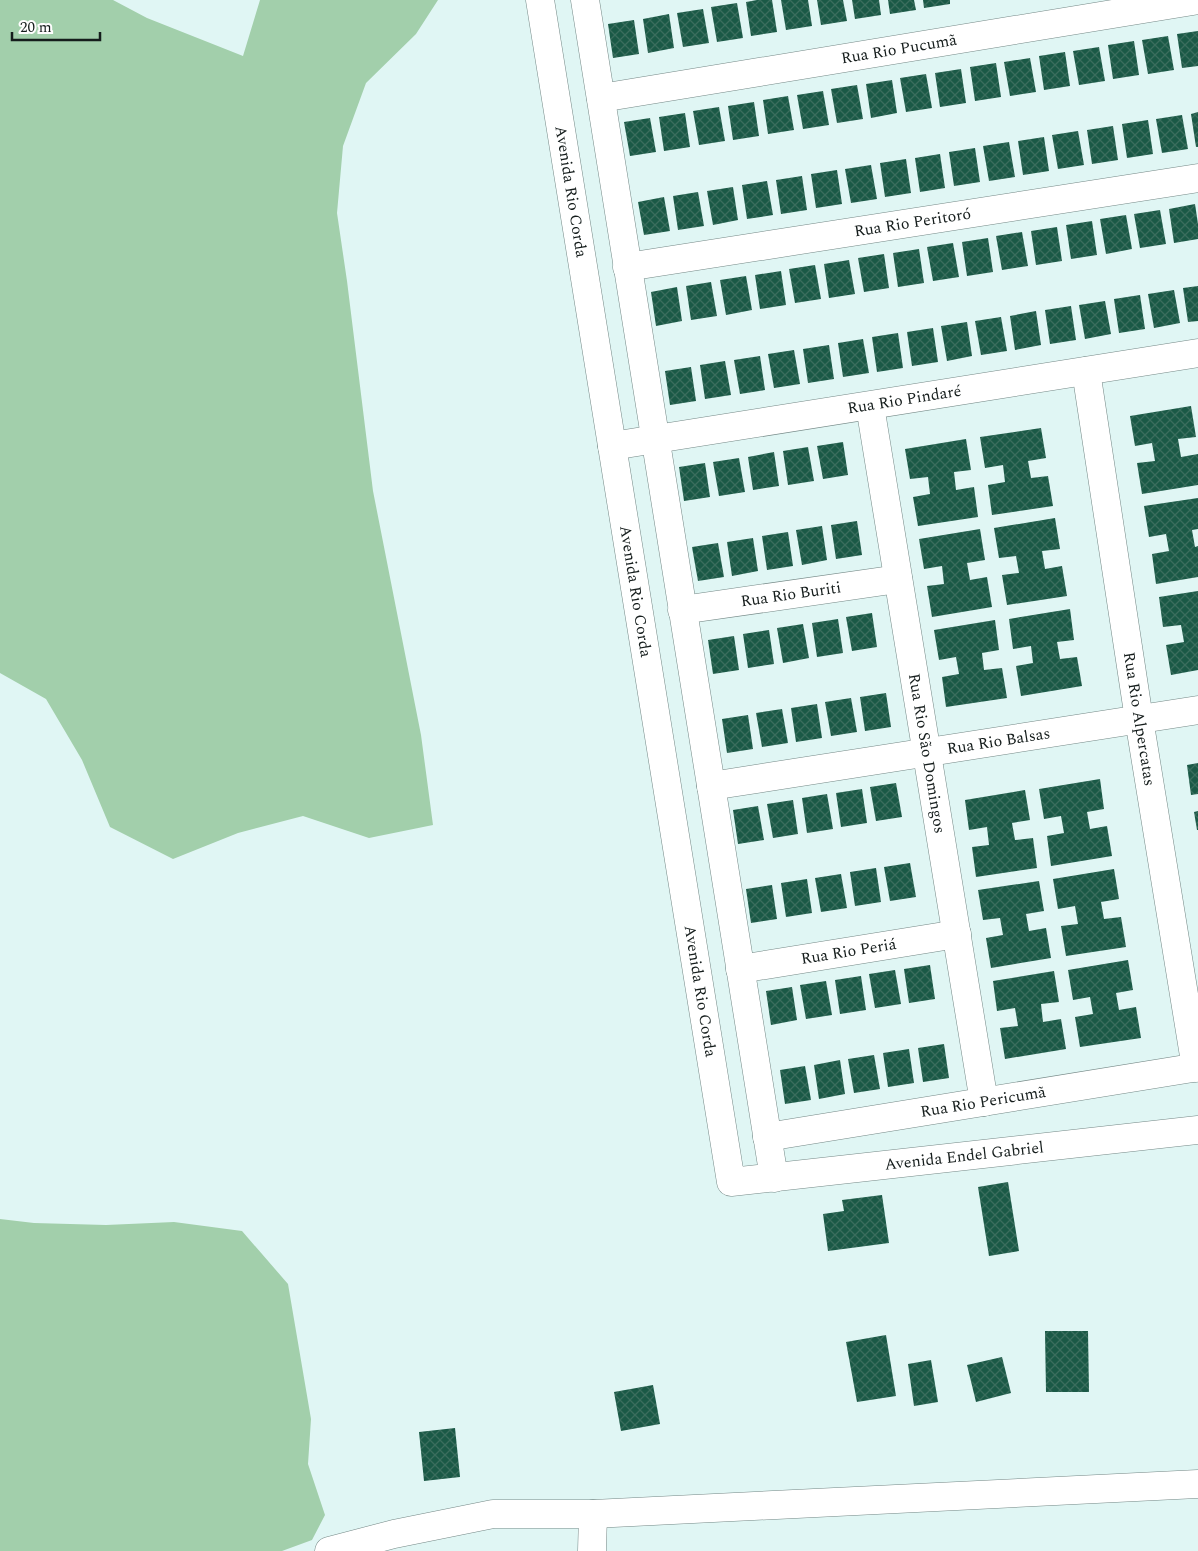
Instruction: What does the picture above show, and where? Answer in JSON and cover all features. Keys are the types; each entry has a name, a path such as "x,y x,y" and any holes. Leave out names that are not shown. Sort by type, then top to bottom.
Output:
{"street":[{"name":"Avenida Rio Corda","path":"540,0 731,1182"},
{"path":"585,0 774,1178"},
{"name":"Rua Rio Pucumã","path":"601,98 1198,0"},
{"name":"Rua Rio Peritoró","path":"627,267 1198,178"},
{"name":"Rua Rio Pindaré","path":"612,446 1198,353"},
{"name":"Rua Rio Alpercatas","path":"1086,371 1139,719 1197,1067"},
{"name":"Rua Rio São Domingos","path":"870,406 984,1102"},
{"name":"Rua Rio Buriti","path":"682,610 898,579"},
{"name":"Rua Rio Balsas","path":"710,786 1198,710"},
{"name":"Rua Rio Periá","path":"740,969 957,934"},
{"name":"Rua Rio Pericumã","path":"767,1137 1197,1067"},
{"name":"Avenida Endel Gabriel","path":"731,1182 1198,1130"},
{"path":"329,1551 394,1534 493,1514 593,1514 1198,1484"},
{"path":"592,1551 593,1514"}],"green space":[{"path":"0,0 113,0 147,18 243,56 260,0 438,0 416,34 366,83 343,146 337,213 373,491 421,735 433,825 369,838 303,816 238,833 173,859 110,827 82,760 46,699 0,673"},
{"path":"0,1219 34,1223 106,1225 174,1222 242,1231 288,1284 311,1419 308,1464 325,1515 312,1540 282,1551 0,1551"}],"building":[{"path":"772,0 777,32 751,36 746,2"},
{"path":"781,0 808,0 812,26 786,30"},
{"path":"817,0 843,0 847,21 821,25"},
{"path":"852,0 879,0 881,15 855,19"},
{"path":"888,0 914,0 916,10 890,14"},
{"path":"923,0 950,0 950,4 924,8"},
{"path":"737,3 743,38 717,42 711,7"},
{"path":"703,9 709,43 683,47 677,13"},
{"path":"669,14 674,48 648,53 643,19"},
{"path":"634,20 639,54 613,58 608,24"},
{"path":"1198,31 1198,66 1182,68 1177,34"},
{"path":"1168,36 1174,70 1148,74 1142,40"},
{"path":"1134,41 1139,75 1113,79 1108,45"},
{"path":"1099,47 1105,81 1079,85 1073,51"},
{"path":"1065,52 1070,86 1044,90 1039,56"},
{"path":"1030,58 1036,92 1010,96 1004,62"},
{"path":"996,63 1001,97 975,101 970,67"},
{"path":"961,69 966,103 940,107 935,73"},
{"path":"926,74 932,108 906,112 900,78"},
{"path":"892,80 897,113 871,118 866,84"},
{"path":"857,85 863,119 837,123 831,89"},
{"path":"823,91 829,125 803,129 797,95"},
{"path":"788,96 794,130 768,134 763,100"},
{"path":"754,102 759,136 733,140 728,106"},
{"path":"719,107 725,141 699,145 693,111"},
{"path":"1198,112 1198,147 1196,147 1191,114"},
{"path":"685,113 690,147 664,151 659,117"},
{"path":"1182,115 1188,149 1162,153 1156,119"},
{"path":"650,118 656,152 630,156 624,122"},
{"path":"1148,120 1153,154 1127,158 1122,124"},
{"path":"1113,126 1118,160 1092,164 1087,130"},
{"path":"1078,131 1084,165 1058,169 1052,135"},
{"path":"1044,137 1049,171 1023,175 1018,141"},
{"path":"1009,142 1015,177 989,181 983,146"},
{"path":"975,148 980,182 954,186 949,152"},
{"path":"940,154 945,188 920,192 915,158"},
{"path":"906,159 911,193 885,197 880,163"},
{"path":"871,165 877,199 851,203 845,169"},
{"path":"837,170 842,204 816,208 811,174"},
{"path":"802,176 807,210 781,214 776,180"},
{"path":"767,181 773,215 747,219 742,185"},
{"path":"733,187 738,220 713,225 707,191"},
{"path":"698,192 704,226 678,230 673,196"},
{"path":"664,197 670,231 644,235 638,202"},
{"path":"1195,204 1198,239 1174,243 1169,209"},
{"path":"1160,210 1166,244 1140,248 1134,214"},
{"path":"1126,215 1132,249 1106,254 1100,219"},
{"path":"1092,221 1097,255 1071,259 1066,225"},
{"path":"1057,227 1062,261 1036,265 1031,231"},
{"path":"1022,232 1028,266 1002,270 996,236"},
{"path":"988,238 993,272 967,276 962,242"},
{"path":"953,243 959,277 933,281 927,247"},
{"path":"919,249 924,283 898,287 893,253"},
{"path":"884,254 889,288 864,292 858,258"},
{"path":"849,260 855,294 829,298 824,264"},
{"path":"815,265 821,299 795,303 789,269"},
{"path":"781,271 786,305 760,309 755,275"},
{"path":"746,276 752,310 726,315 720,280"},
{"path":"711,282 717,316 691,320 686,286"},
{"path":"1198,286 1198,321 1188,322 1183,288"},
{"path":"677,287 682,321 656,326 651,292"},
{"path":"1174,290 1180,323 1154,328 1148,294"},
{"path":"1140,295 1145,329 1119,333 1114,299"},
{"path":"1105,301 1111,334 1085,339 1079,305"},
{"path":"1071,306 1076,340 1050,344 1045,310"},
{"path":"1036,311 1041,345 1015,350 1010,316"},
{"path":"1001,317 1007,351 981,355 975,321"},
{"path":"967,322 972,356 947,361 941,326"},
{"path":"933,328 938,362 912,366 907,332"},
{"path":"898,333 903,368 877,372 872,337"},
{"path":"863,339 869,373 843,377 838,343"},
{"path":"829,345 834,379 808,383 803,349"},
{"path":"794,350 800,384 774,388 768,354"},
{"path":"760,356 765,390 740,394 734,360"},
{"path":"725,361 731,395 705,399 700,365"},
{"path":"691,367 696,401 670,405 665,371"},
{"path":"1191,406 1196,437 1178,439 1181,457 1198,454 1198,485 1142,494 1137,463 1155,461 1152,443 1135,446 1130,416"},
{"path":"1041,428 1046,458 1028,461 1031,478 1048,476 1053,506 992,515 988,485 1005,482 1003,465 985,468 980,437"},
{"path":"966,439 971,470 954,472 956,490 974,487 978,517 918,526 913,497 930,494 928,477 910,479 905,449"},
{"path":"843,442 848,475 823,479 817,446"},
{"path":"808,447 814,481 788,485 783,451"},
{"path":"774,452 779,486 753,490 748,457"},
{"path":"739,458 745,492 719,496 713,462"},
{"path":"705,463 710,497 684,501 679,467"},
{"path":"1198,498 1198,529 1192,530 1195,547 1198,546 1198,577 1156,584 1152,554 1169,551 1166,534 1149,537 1144,506"},
{"path":"1055,518 1060,549 1042,551 1045,569 1062,566 1067,596 1007,605 1002,575 1019,573 1016,556 999,558 994,528"},
{"path":"857,521 862,555 836,559 831,525"},
{"path":"822,526 827,560 802,565 796,530"},
{"path":"980,529 985,560 967,563 970,580 987,577 992,607 932,617 927,586 944,584 942,566 924,569 919,539"},
{"path":"788,532 793,566 767,570 762,536"},
{"path":"753,538 758,571 732,576 727,542"},
{"path":"718,543 724,577 698,581 692,547"},
{"path":"1198,591 1198,670 1171,675 1166,645 1184,642 1181,625 1163,627 1159,597"},
{"path":"1070,609 1074,640 1057,642 1060,659 1077,657 1082,686 1021,696 1016,666 1033,663 1031,646 1013,649 1009,619"},
{"path":"872,613 877,647 852,651 846,617"},
{"path":"838,619 843,653 817,657 812,623"},
{"path":"995,620 999,650 982,653 984,670 1002,668 1007,698 946,707 942,677 959,674 956,657 939,660 934,630"},
{"path":"803,624 809,658 783,663 777,628"},
{"path":"769,630 774,664 748,668 743,634"},
{"path":"734,636 739,670 713,674 708,640"},
{"path":"886,693 891,727 865,731 860,697"},
{"path":"851,698 857,732 831,736 825,702"},
{"path":"817,704 822,738 796,742 791,708"},
{"path":"782,709 788,743 762,747 756,713"},
{"path":"748,715 753,749 727,753 722,719"},
{"path":"1198,763 1198,794 1191,795 1187,765"},
{"path":"1100,779 1104,809 1087,812 1090,829 1107,826 1112,856 1051,866 1047,836 1064,833 1061,816 1044,819 1039,789"},
{"path":"896,783 902,817 876,821 870,787"},
{"path":"862,789 867,823 841,827 836,793"},
{"path":"1025,790 1030,820 1012,823 1015,840 1033,838 1037,868 976,877 972,847 989,845 987,827 969,830 965,800"},
{"path":"827,794 833,829 807,833 802,798"},
{"path":"793,800 798,834 773,838 767,804"},
{"path":"758,806 764,840 738,844 733,810"},
{"path":"1198,811 1198,830 1197,830 1194,812"},
{"path":"910,863 916,897 890,901 884,867"},
{"path":"876,868 881,902 855,906 850,872"},
{"path":"1114,869 1119,899 1101,902 1104,919 1121,917 1126,947 1066,956 1061,926 1078,924 1075,906 1058,909 1053,879"},
{"path":"841,874 847,908 821,912 815,878"},
{"path":"807,879 812,913 786,917 781,883"},
{"path":"1039,881 1044,911 1026,914 1029,931 1046,928 1051,958 991,968 986,938 1003,935 1000,918 983,920 978,890"},
{"path":"772,885 777,919 751,923 746,889"},
{"path":"1128,960 1133,990 1116,993 1119,1010 1136,1007 1141,1038 1080,1047 1075,1017 1093,1014 1090,997 1073,1000 1068,970"},
{"path":"930,965 935,999 909,1003 904,969"},
{"path":"895,970 901,1004 875,1008 869,974"},
{"path":"1054,971 1059,1002 1041,1004 1043,1022 1061,1019 1066,1049 1005,1059 1000,1028 1018,1026 1015,1008 997,1011 993,981"},
{"path":"861,976 866,1010 840,1014 835,980"},
{"path":"826,981 832,1015 806,1019 800,985"},
{"path":"792,987 797,1020 771,1025 766,991"},
{"path":"944,1044 949,1078 923,1082 918,1048"},
{"path":"909,1049 914,1083 888,1087 883,1053"},
{"path":"874,1055 880,1089 854,1093 848,1059"},
{"path":"840,1060 845,1094 819,1099 814,1065"},
{"path":"805,1066 811,1100 785,1104 780,1070"},
{"path":"1008,1182 1019,1251 989,1256 978,1187"},
{"path":"882,1195 889,1243 828,1251 823,1214 844,1211 842,1200"},
{"path":"1045,1331 1088,1331 1089,1392 1046,1392"},
{"path":"886,1335 896,1396 857,1402 846,1342"},
{"path":"1002,1357 1011,1393 976,1402 967,1365"},
{"path":"931,1360 938,1402 914,1406 908,1364"},
{"path":"653,1385 660,1424 621,1431 614,1392"},
{"path":"455,1428 460,1477 424,1481 419,1432"}]}
